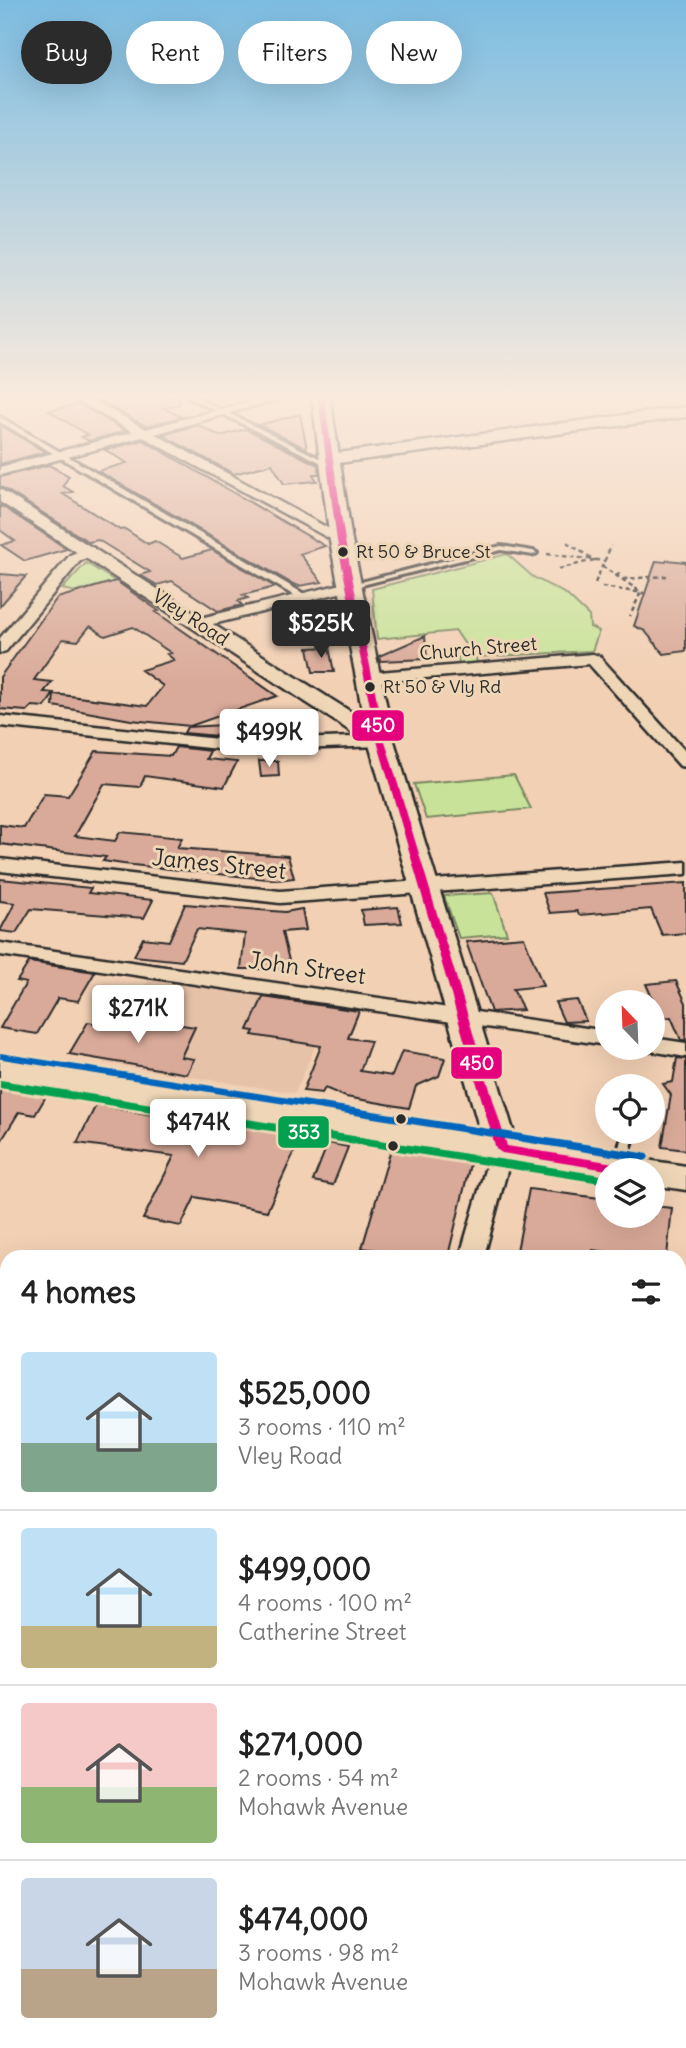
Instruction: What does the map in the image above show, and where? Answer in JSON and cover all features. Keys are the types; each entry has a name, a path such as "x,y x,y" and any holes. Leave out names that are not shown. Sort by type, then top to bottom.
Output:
{"main road":[{"path":"334,493 366,678 381,741 427,887 502,1149"},
{"path":"0,1070 595,1163"},
{"path":"665,1174 686,1178"}],"street":[{"path":"253,493 341,540"},
{"name":"Vley Road","path":"0,494 381,741"},
{"path":"0,648 75,558 89,551"},
{"path":"201,622 350,586"},
{"path":"0,626 17,628"},
{"name":"Church Street","path":"366,678 593,659 686,762"},
{"path":"0,721 237,746 381,741"},
{"name":"James Street","path":"0,865 280,897 686,868"},
{"name":"John Street","path":"0,949 595,1036"},
{"path":"665,1047 686,1050"},
{"path":"474,1250 502,1149"}],"lane":[{"path":"125,493 303,597"},
{"path":"350,586 502,548 533,553"}],"path":[{"path":"565,541 594,560"},
{"path":"594,583 611,546"},
{"path":"547,554 605,561"},
{"path":"559,569 594,560"},
{"path":"602,566 643,593"},
{"path":"617,576 622,570"},
{"path":"621,579 667,576"},
{"path":"602,587 643,593"},
{"path":"630,616 643,593"}],"shaded area":[{"path":"151,975 335,1001 295,1093 103,1063"}],"green space":[{"path":"507,554 533,577 566,594 589,616 590,627 599,631 592,651 475,657 478,663 461,665 457,658 468,649 456,631 377,639 372,589"},
{"path":"86,563 115,581 76,592 62,589"},
{"path":"514,775 531,809 426,819 414,784"},
{"path":"493,893 507,934 459,938 444,896"}],"building":[{"path":"10,493 70,493 63,494 120,530 125,529 148,544 155,541 183,558 212,550 275,587 243,595 248,598 238,601 242,605 218,611 172,581 157,585 140,575 150,572 98,540 89,542"},
{"path":"135,493 233,493 325,546 300,554 322,582 299,586"},
{"path":"0,505 67,549 25,561 1,545 15,541 0,530"},
{"path":"656,561 686,562 686,651 664,654 645,631 634,626"},
{"path":"0,574 26,576 0,606"},
{"path":"116,581 277,696 190,726 131,720 53,706 54,694 147,706 163,686 141,670 174,660 167,654 171,653 133,627 105,636 90,626 78,641 63,639 34,680 52,682 44,692 54,693 45,707 32,706 27,711 0,709 0,677 57,598"},
{"path":"425,636 427,659 380,661 379,656"},
{"path":"329,647 334,672 313,672 308,648"},
{"path":"223,725 218,736 184,733 187,727"},
{"path":"176,747 210,751 206,759 237,762 224,787 145,776 140,787 104,784 75,836 115,841 120,832 182,838 177,848 288,856 294,878 277,880 123,864 103,861 106,857 0,844 0,825 24,828 44,794 68,796 96,751 171,756"},
{"path":"259,761 278,761 279,776 261,777"},
{"path":"0,879 91,888 88,893 153,900 144,918 31,909 16,933 0,931 15,903 0,901"},
{"path":"686,883 686,933 662,935 651,909 579,915 577,911 550,913 543,893"},
{"path":"185,904 285,912 302,909 306,930 282,932 291,969 241,969 245,934 197,929 182,961 134,956 143,938 169,941"},
{"path":"398,907 402,923 364,925 361,910"},
{"path":"524,937 543,986 513,989 523,1010 491,1012 466,942"},
{"path":"29,962 95,972 78,1001 58,998 37,1034 0,1028 26,983 17,981"},
{"path":"676,981 686,1003 686,1040 681,1040 671,1017 665,1018 665,990 649,990 646,984"},
{"path":"263,997 359,1011 348,1038 371,1041 360,1071 392,1076 402,1051 445,1058 439,1076 416,1086 409,1108 346,1097 325,1088 322,1093 303,1091 321,1046 252,1035 254,1031 248,1030"},
{"path":"577,1000 586,1021 564,1022 555,1002"},
{"path":"137,1018 195,1027 181,1057 194,1059 187,1074 69,1054 88,1022 132,1029"},
{"path":"677,1058 686,1059 686,1150 662,1147 665,1144 671,1095 665,1084 673,1082"},
{"path":"0,1084 48,1093 35,1115 19,1112 0,1143"},
{"path":"96,1105 237,1130 239,1124 302,1135 267,1211 195,1197 181,1226 143,1219 174,1156 77,1143"},
{"path":"328,1143 348,1147 333,1185 313,1181"},
{"path":"391,1149 471,1160 449,1250 362,1248"},
{"path":"529,1189 595,1197 595,1228 665,1228 665,1207 672,1208 668,1250 517,1250"}],"transit line":[{"name":"450","path":"334,493 341,541 381,741 502,1149 595,1164"},
{"path":"2,1056 643,1157"},
{"name":"353","path":"0,1084 595,1178"}],"place":[{"name":"Rt 50 & Bruce St","path":"343,552"},
{"name":"Rt 50 & Vly Rd","path":"370,687"}]}
